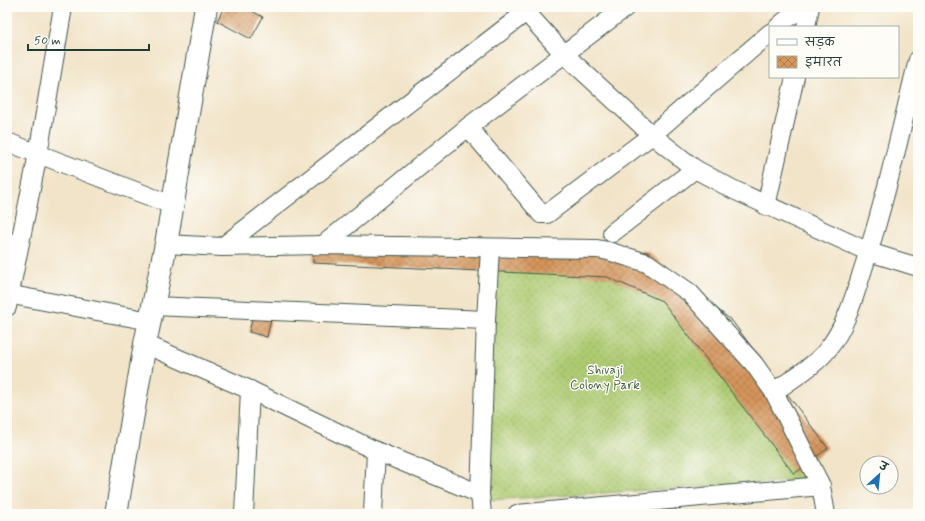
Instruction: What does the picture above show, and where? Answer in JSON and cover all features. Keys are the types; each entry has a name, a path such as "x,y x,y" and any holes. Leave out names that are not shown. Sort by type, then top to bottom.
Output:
{"highway":[{"path":"116,514 145,344 166,244 206,7"}],"street":[{"path":"63,7 38,154 8,299 151,313 486,320"},
{"path":"323,245 468,127 626,7"},
{"path":"779,26 801,7"},
{"path":"806,26 810,7"},
{"path":"222,247 529,10 564,54 652,135 695,169 766,206 869,252 918,267"},
{"path":"468,127 538,210 544,214 549,213 652,135 769,35"},
{"path":"774,392 822,357 832,344 846,320 880,217 918,60"},
{"path":"766,206 795,78"},
{"path":"7,142 172,204"},
{"path":"612,233 695,169"},
{"path":"166,244 222,247 323,245 597,249 647,263 690,293 754,364 774,392 821,486 826,514"},
{"path":"482,514 480,494 490,248"},
{"path":"145,344 250,390 376,451 480,494"},
{"path":"244,514 250,390"},
{"path":"373,514 376,451"},
{"path":"517,514 821,486"}],"green space":[{"name":"Shivaji Colony Park","path":"490,248 647,263 826,479 489,500"}],"building":[{"path":"224,7 244,7 263,17 251,39 217,21"},
{"path":"314,237 648,252 732,321 828,448 794,474 662,301 607,277 313,263"},
{"path":"254,311 272,315 267,337 249,332"},
{"path":"662,507 675,507 676,514 663,514"}]}
